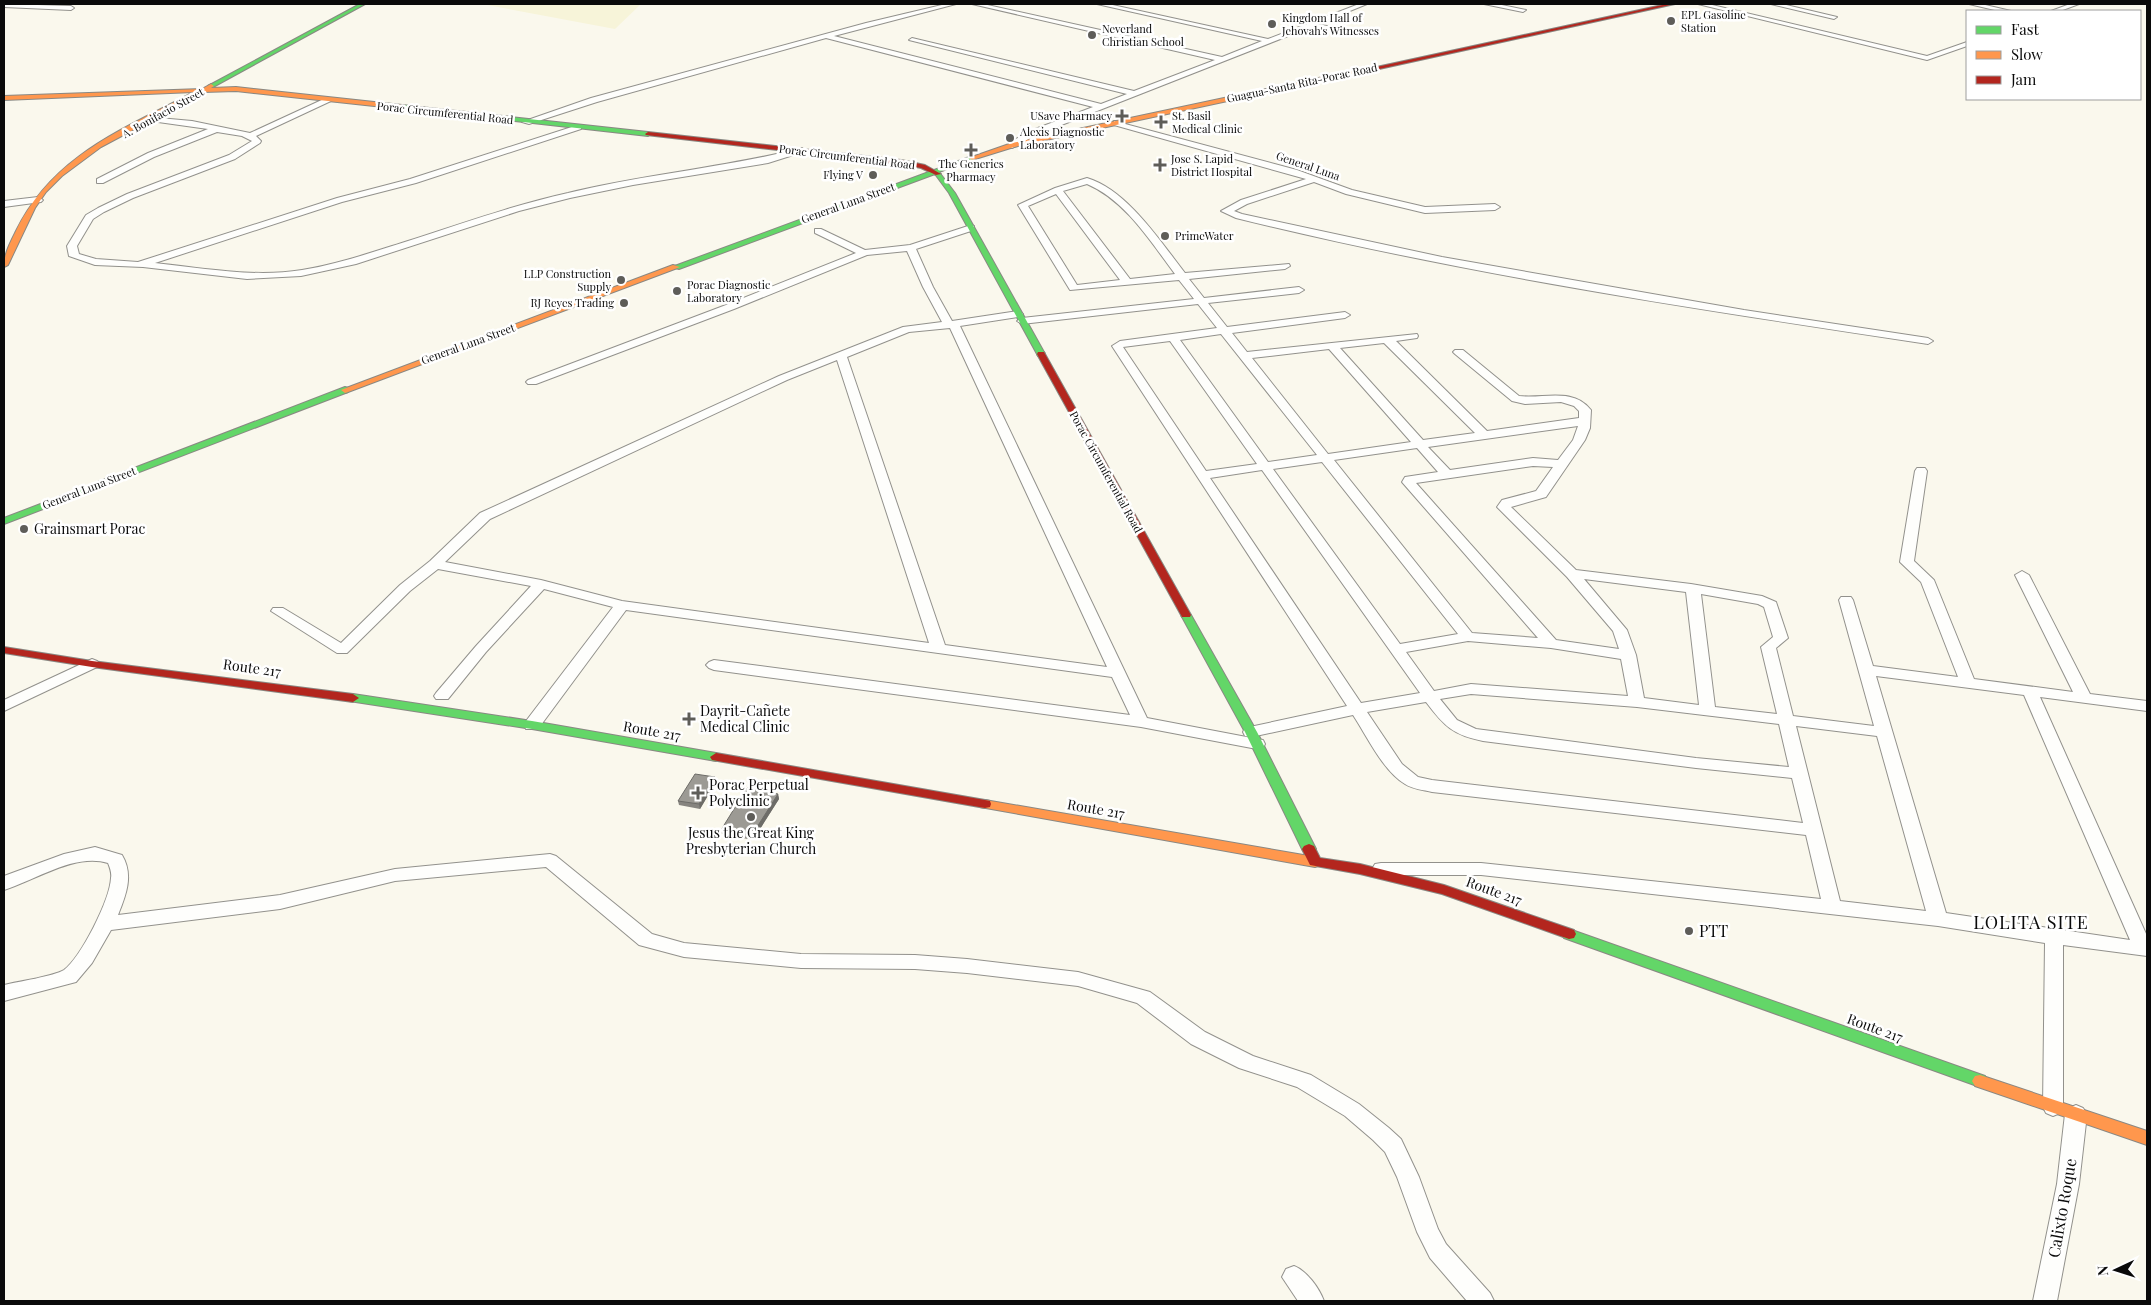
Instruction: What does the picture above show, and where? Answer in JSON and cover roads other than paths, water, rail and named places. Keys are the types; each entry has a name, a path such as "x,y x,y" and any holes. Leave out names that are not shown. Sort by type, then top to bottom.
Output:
{"main road":[{"name":"A. Bonifacio Street","path":"4,265 38,200 50,184 70,168 151,119 362,4"},
{"name":"Guagua-Santa Rita-Porac Road","path":"934,171 1012,145 1673,4"},
{"name":"Porac Circumferential Road","path":"4,98 205,89 247,90 802,151 910,164 934,171 942,179 970,228 1254,738 1314,862"},
{"name":"General Luna Street","path":"4,520 398,370 934,171"},
{"name":"Route 217","path":"4,650 92,664 306,691 532,724 1360,869 1444,890 2053,1107 2147,1138"}],"street":[{"path":"526,122 594,100 868,24 953,4"},
{"path":"975,4 1221,59"},
{"path":"1100,4 1269,40"},
{"path":"1345,4 1361,5"},
{"path":"1487,4 1523,10"},
{"path":"1701,4 1927,58 1966,44"},
{"path":"1774,4 1834,18"},
{"path":"1972,4 2003,10"},
{"path":"2057,10 2076,4"},
{"path":"4,5 72,8"},
{"path":"1012,145 1034,133 1100,106 1361,5"},
{"path":"1310,25 1357,34"},
{"path":"827,36 1100,106"},
{"path":"912,40 1133,93"},
{"path":"151,119 202,124 216,129 252,135 329,100"},
{"name":"General Luna","path":"1117,123 1294,172 1349,192 1425,210 1495,207"},
{"path":"139,265 340,200 395,186 578,127"},
{"path":"100,181 159,151 216,129"},
{"path":"252,135 257,141 232,157 130,196 89,217 72,246 74,256 95,262 247,276 301,273 353,262 516,209 569,196 634,182 768,160 802,151"},
{"path":"1313,180 1244,202 1226,211 1239,216 1442,260 1708,307 1928,341"},
{"path":"1285,266 1183,276 1074,288 1023,205 1058,190 1087,181 1104,188 1146,230 1183,276 1244,356 1468,637"},
{"path":"1058,190 1127,282"},
{"path":"4,204 38,200"},
{"path":"532,382 730,307 864,253 878,250 911,248 970,228"},
{"path":"818,232 864,253"},
{"path":"911,248 928,288 951,325 1141,722"},
{"path":"278,611 342,650 405,588 435,564 485,516 765,386 841,354 907,330 1299,290"},
{"path":"1345,315 1120,344 1117,346 1396,768 1412,781 1422,783 1812,830"},
{"path":"1244,356 1413,336"},
{"path":"1173,338 1430,696 1457,729 1470,734 1696,763 1799,773"},
{"path":"1387,339 1485,436"},
{"path":"1331,345 1446,474"},
{"path":"1459,352 1516,399 1553,398 1571,402 1583,408 1585,421 1581,439 1541,494 1507,503 1504,507 1572,574 1620,630 1628,655 1637,702"},
{"path":"841,354 939,649"},
{"path":"1203,475 1585,421"},
{"path":"1551,644 1408,482 1410,480 1446,474 1533,462 1561,464"},
{"path":"1921,471 1907,562 1927,580 1968,684"},
{"path":"435,564 541,584 622,605 1118,673"},
{"path":"1572,574 1602,576 1693,589 1762,600 1771,605 1781,638 1768,647 1832,907"},
{"path":"2022,575 2084,698"},
{"path":"442,696 481,649 541,584"},
{"path":"1693,589 1708,710"},
{"path":"1846,600 1938,919"},
{"path":"532,724 622,605"},
{"path":"1396,649 1468,637 1551,644 1628,655"},
{"path":"4,706 92,664"},
{"path":"714,665 1254,738 1356,709 1471,688 1637,702 1884,732"},
{"path":"1866,670 2147,706"},
{"path":"2030,692 2145,948"},
{"path":"4,883 70,858 95,853 116,859 121,880 105,924 77,970 69,977 4,993"},
{"path":"105,924 280,902 395,875 550,860 646,940 684,950 801,961 924,962 1078,979 1143,997 1198,1038 1246,1062 1304,1081 1352,1110 1393,1146 1408,1177 1428,1232 1438,1251 1482,1301"},
{"path":"1360,869 1482,870 1600,881 1938,919 2054,937 2145,948"},
{"path":"2053,1107 2054,937"},
{"name":"Calixto Roque","path":"2045,1301 2068,1184 2076,1114"},
{"path":"1294,1277 1312,1301"}],"place":[{"name":"EPL Gasoline Station","path":"1671,21"},
{"name":"Kingdom Hall of Jehovah's Witnesses","path":"1272,24"},
{"name":"Neverland Christian School","path":"1092,35"},
{"name":"USave Pharmacy","path":"1122,116"},
{"name":"St. Basil Medical Clinic","path":"1161,122"},
{"name":"Alexis Diagnostic Laboratory","path":"1010,138"},
{"name":"The Generics Pharmacy","path":"971,150"},
{"name":"Jose S. Lapid District Hospital","path":"1160,165"},
{"name":"Flying V","path":"873,175"},
{"name":"PrimeWater","path":"1165,236"},
{"name":"LLP Construction Supply","path":"621,280"},
{"name":"Porac Diagnostic Laboratory","path":"677,291"},
{"name":"RJ Reyes Trading","path":"624,303"},
{"name":"Grainsmart Porac","path":"24,529"},
{"name":"Dayrit-Cañete Medical Clinic","path":"689,719"},
{"name":"Porac Perpetual Polyclinic","path":"698,793"},
{"name":"Jesus the Great King Presbyterian Church","path":"751,817"},
{"name":"PTT","path":"1689,931"}],"district":[{"name":"LOLITA SITE","path":"2031,923"}]}
